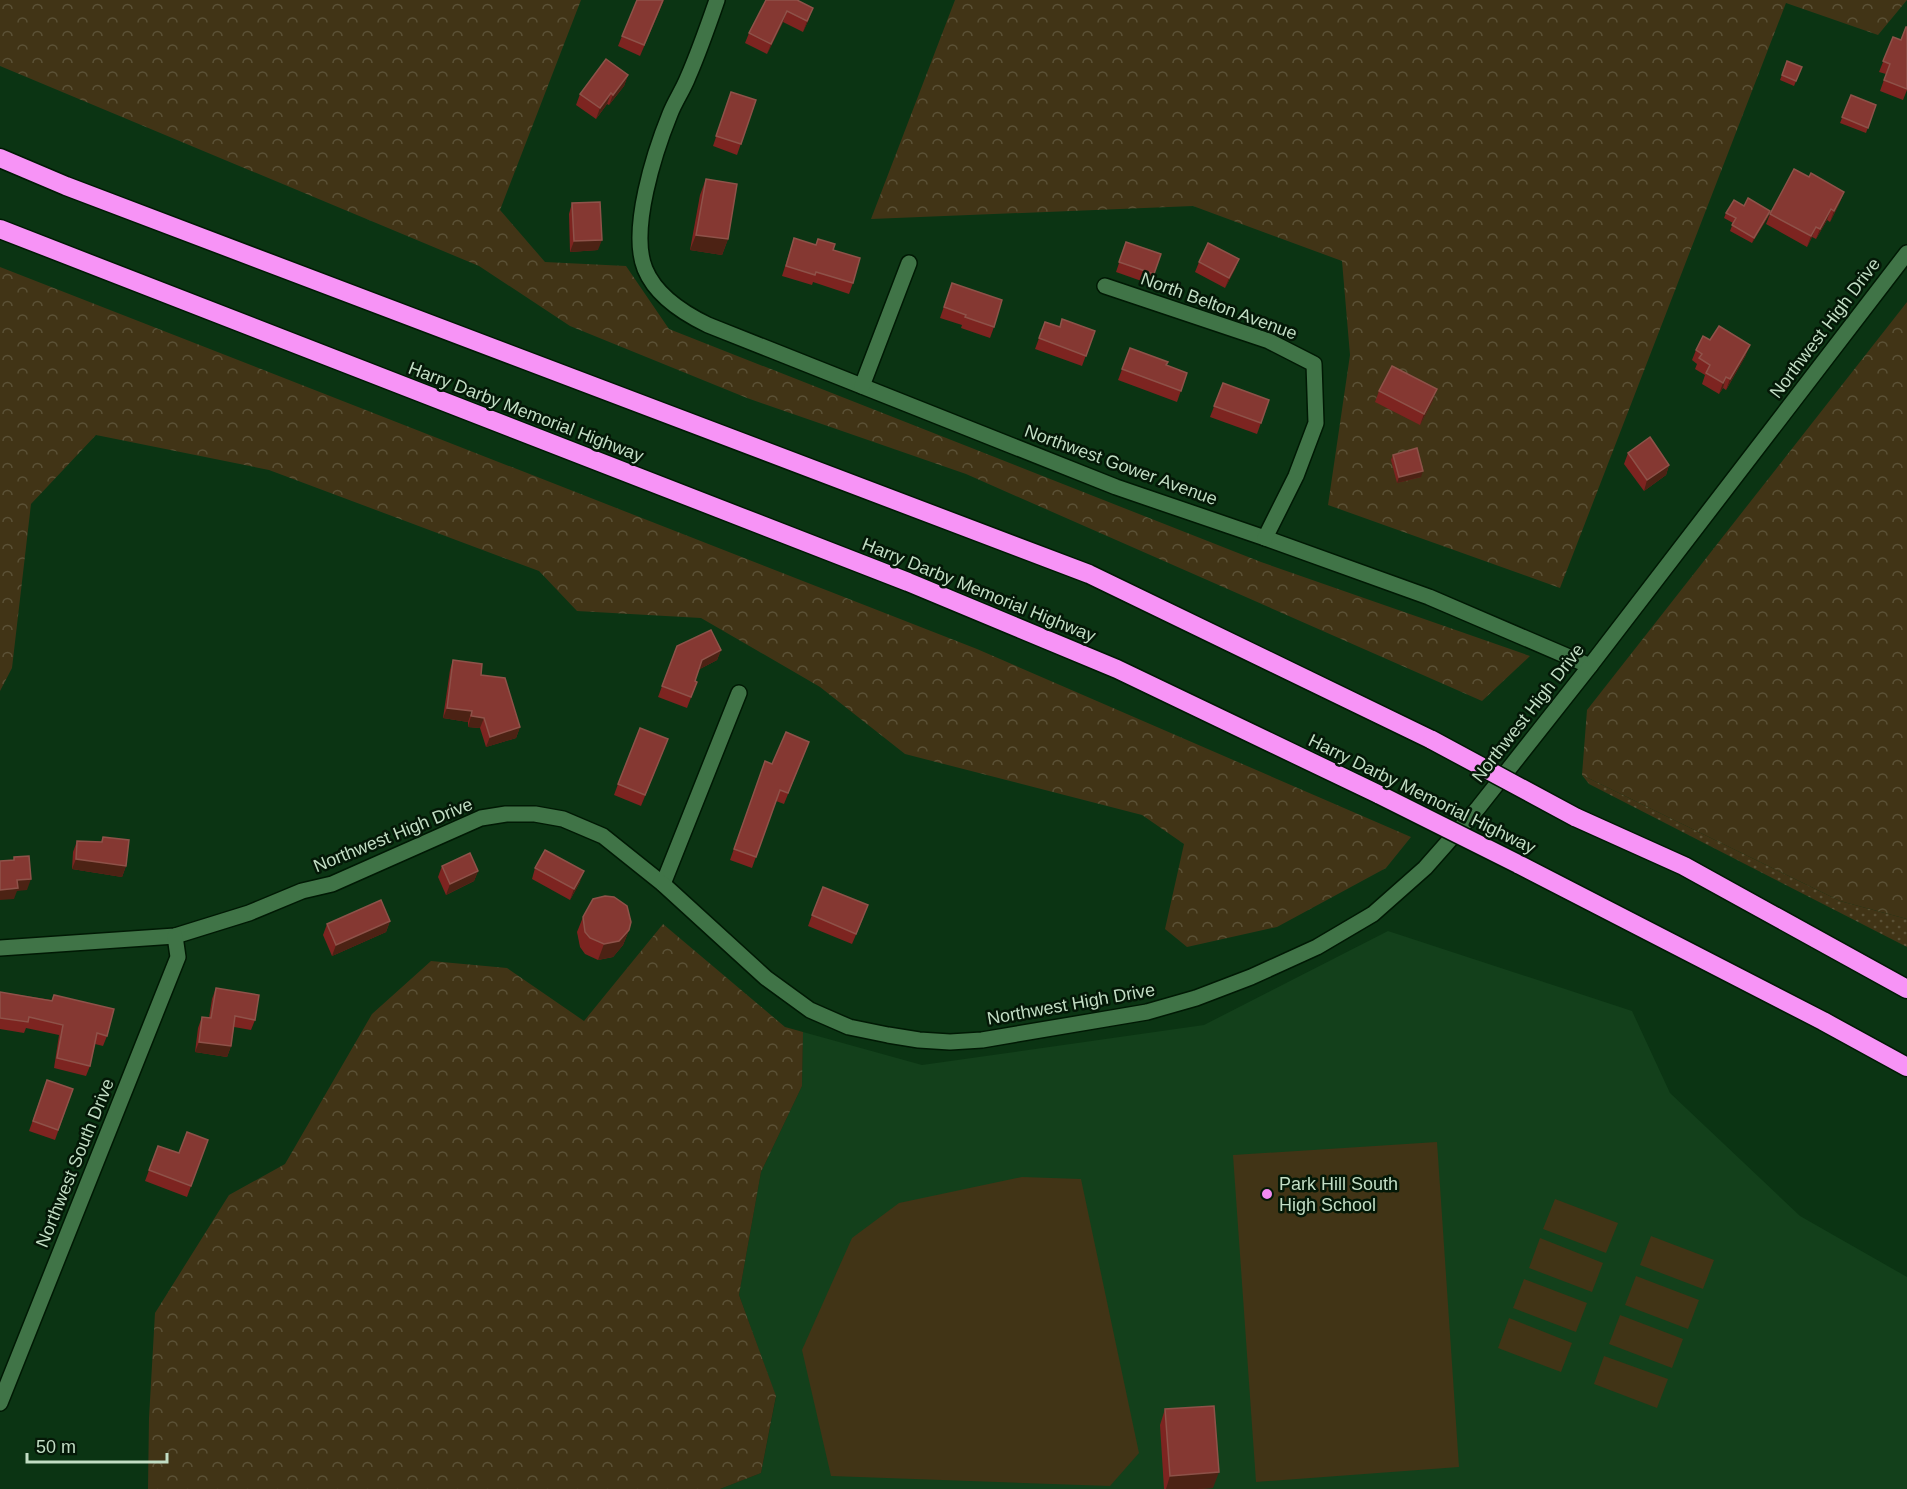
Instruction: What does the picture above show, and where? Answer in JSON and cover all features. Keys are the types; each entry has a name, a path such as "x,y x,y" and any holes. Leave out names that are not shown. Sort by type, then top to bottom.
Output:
{"highway":[{"path":"0,158 66,186 1089,574 1432,740 1575,817 1684,866 1907,988"},
{"name":"Harry Darby Memorial Highway","path":"0,229 908,582 1117,669 1518,864 1823,1021 1907,1067"}],"street":[{"name":"Northwest Gower Avenue","path":"717,0 688,78 661,138 648,182 640,242 645,268 651,279 669,300 691,317 1116,487 1429,597 1590,666"},
{"name":"Northwest High Drive","path":"0,948 175,936 249,913 303,891 332,884 481,818 506,814 535,814 577,823 603,836 663,884 766,978 810,1010 849,1027 919,1040 950,1042 982,1040 1147,1012 1196,998 1251,977 1317,947 1373,914 1425,868 1478,808 1590,666 1907,253"},
{"path":"862,386 909,263"},
{"name":"North Belton Avenue","path":"1105,286 1269,341 1314,364 1316,423 1296,476 1265,538"},
{"path":"663,884 739,693"},
{"name":"Northwest South Drive","path":"0,1403 178,957 175,936"}],"shaded area":[{"name":"Park Hill South High School","path":"1388,931 1632,1011 1670,1093 1800,1216 1907,1277 1907,1489 720,1489 761,1473 776,1397 739,1295 761,1172 802,1086 803,1032 922,1065 1204,1025"}],"green space":[{"path":"0,0 581,0 500,210 545,262 626,266 669,329 1261,562 1530,656 1482,701 966,474 747,398 570,326 479,266 0,66"},
{"path":"955,0 1907,0 1878,35 1786,3 1560,588 1328,505 1350,355 1342,261 1193,206 871,219"},
{"path":"0,267 977,649 1411,837 1386,868 1277,927 1187,947 1165,929 1184,844 1142,815 905,754 820,687 701,618 577,611 539,571 269,470 96,435 31,504 12,668 0,691"},
{"path":"1907,302 1907,919 1840,901 1582,775 1587,710"},
{"path":"1582,775 1840,901 1907,919 1907,947 1589,784"},
{"path":"663,924 785,1027 803,1032 802,1086 761,1172 739,1295 776,1396 761,1473 720,1489 148,1489 149,1418 155,1313 229,1195 285,1164 372,1014 431,961 507,968 584,1021"},
{"path":"1437,1142 1459,1467 1256,1482 1233,1155"},
{"path":"1022,1177 1081,1179 1139,1453 1110,1486 831,1476 802,1350 852,1238 899,1203"},
{"path":"1555,1199 1618,1223 1606,1253 1543,1229"},
{"path":"1651,1236 1714,1260 1703,1289 1640,1265"},
{"path":"1540,1238 1603,1263 1592,1292 1529,1268"},
{"path":"1636,1276 1699,1300 1688,1329 1625,1305"},
{"path":"1524,1279 1587,1303 1576,1332 1513,1308"},
{"path":"1620,1315 1683,1339 1672,1368 1609,1344"},
{"path":"1509,1318 1572,1343 1561,1372 1498,1348"},
{"path":"1604,1356 1668,1379 1657,1408 1594,1384"}],"building":[{"path":"637,0 663,0 644,45 622,36"},
{"path":"766,0 797,0 813,8 807,21 787,11 771,44 749,33"},
{"path":"1906,27 1907,89 1884,80 1890,64 1883,61 1893,37 1901,40"},
{"path":"606,59 628,75 600,108 580,94"},
{"path":"1787,61 1802,67 1796,81 1782,75"},
{"path":"731,92 756,100 741,144 716,136"},
{"path":"1851,95 1876,105 1868,128 1842,117"},
{"path":"1794,169 1809,177 1811,173 1844,192 1834,211 1831,209 1820,229 1816,227 1811,236 1770,214"},
{"path":"706,179 737,184 728,239 696,235"},
{"path":"1748,198 1770,211 1754,238 1732,225 1736,218 1726,213 1734,200 1744,206"},
{"path":"600,202 602,240 574,241 572,203"},
{"path":"794,238 816,245 818,239 835,244 833,250 860,258 853,283 786,266"},
{"path":"1126,242 1161,254 1154,274 1119,262"},
{"path":"1208,243 1239,259 1229,278 1199,262"},
{"path":"952,283 1002,300 994,327 944,307"},
{"path":"1062,319 1095,331 1086,356 1039,338 1045,322 1060,327"},
{"path":"1719,326 1750,345 1730,379 1726,377 1723,383 1706,373 1710,365 1699,358 1702,354 1696,350 1703,336 1710,340"},
{"path":"1130,348 1168,362 1166,365 1187,373 1181,391 1122,369"},
{"path":"1392,366 1437,389 1424,414 1379,391"},
{"path":"1223,383 1269,400 1261,423 1214,406"},
{"path":"1650,437 1669,465 1647,480 1628,453"},
{"path":"1417,448 1423,471 1399,477 1393,455"},
{"path":"711,630 721,650 702,660 691,697 662,686 677,646"},
{"path":"453,660 482,664 481,675 505,678 520,727 490,737 484,718 471,716 472,711 447,708"},
{"path":"640,728 668,739 645,795 618,784"},
{"path":"786,732 809,742 788,793 780,790 756,857 734,849 765,761 772,764"},
{"path":"103,837 129,840 126,866 76,859 77,841 102,842"},
{"path":"545,850 584,871 574,889 535,868"},
{"path":"470,853 478,871 450,884 442,866"},
{"path":"29,856 31,879 17,880 18,888 0,890 0,861"},
{"path":"823,887 868,905 856,934 812,915"},
{"path":"605,896 614,897 627,906 631,922 629,930 619,941 604,944 590,938 585,932 583,917 593,899"},
{"path":"381,900 390,921 336,945 327,924"},
{"path":"216,988 259,995 255,1020 235,1016 231,1046 199,1042 202,1017 211,1018"},
{"path":"0,992 52,1001 54,995 114,1009 107,1036 97,1033 90,1066 57,1058 63,1025 29,1017 28,1022 0,1018"},
{"path":"47,1080 73,1089 58,1130 33,1121"},
{"path":"187,1132 208,1140 191,1186 149,1170 158,1146 179,1153"},
{"path":"1214,1406 1219,1472 1170,1476 1165,1409"}],"place":[{"name":"Park Hill South High School","path":"1267,1194"}]}
